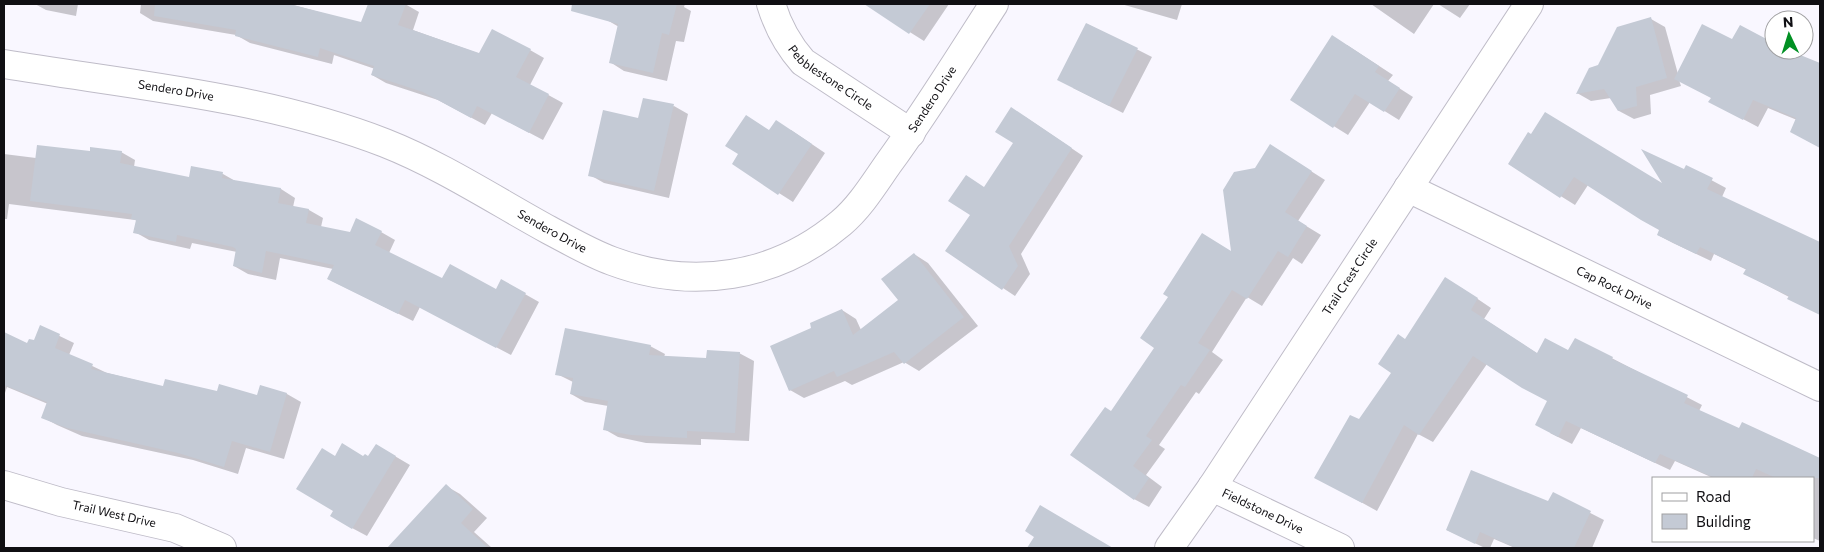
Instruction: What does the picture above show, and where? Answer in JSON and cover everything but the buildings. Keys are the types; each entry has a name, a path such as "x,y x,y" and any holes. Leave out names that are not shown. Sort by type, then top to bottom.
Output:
{"street":[{"name":"Pebblestone Circle","path":"771,4 778,27 789,47 803,62 911,133"},
{"name":"Sendero Drive","path":"4,64 249,103 360,134 407,153 577,245 612,261 645,270 685,276 726,276 753,270 786,259 816,242 844,221 911,133 994,4"},
{"name":"Trail Crest Circle","path":"1170,548 1529,4"},
{"name":"Cap Rock Drive","path":"1408,188 1820,386"},
{"name":"Trail West Drive","path":"4,485 61,502 175,528 222,548"},
{"name":"Fieldstone Drive","path":"1212,487 1340,548"}]}
